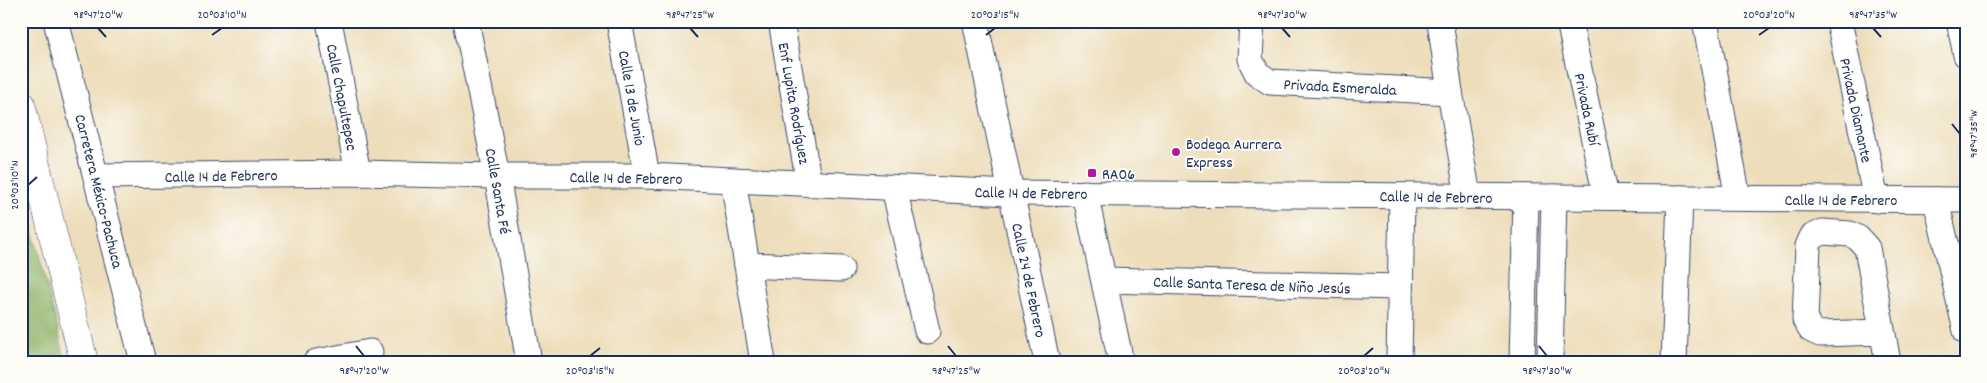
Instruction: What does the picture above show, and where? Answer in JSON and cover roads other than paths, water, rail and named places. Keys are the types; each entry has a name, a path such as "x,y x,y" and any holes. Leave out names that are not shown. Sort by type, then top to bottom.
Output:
{"highway":[{"path":"21,104 84,362"}],"street":[{"name":"Carretera México-Pachuca","path":"56,21 143,362"},
{"name":"Calle Chapultepec","path":"329,21 358,173"},
{"name":"Calle Santa Fé","path":"466,21 497,176 529,362"},
{"name":"Calle 13 de Junio","path":"619,21 647,176"},
{"name":"Enf Lupita Rodríguez","path":"781,21 809,184"},
{"name":"Calle 24 de Febrero","path":"975,21 1047,362"},
{"name":"Privada Esmeralda","path":"1252,21 1250,59 1257,73 1270,82 1450,92"},
{"path":"1440,21 1468,196"},
{"name":"Privada Rubí","path":"1569,21 1606,198"},
{"path":"1704,21 1738,198"},
{"name":"Privada Diamante","path":"1839,21 1876,200"},
{"path":"1959,21 1966,55"},
{"path":"21,152 73,362"},
{"name":"Calle 14 de Febrero","path":"96,176 358,173 497,176 647,176 1011,193 1966,200"},
{"path":"733,180 763,362"},
{"path":"894,188 927,331"},
{"path":"1085,193 1121,362"},
{"path":"1399,362 1402,196"},
{"path":"1522,362 1526,197"},
{"path":"1550,362 1554,197"},
{"path":"1674,362 1680,198"},
{"path":"1936,200 1966,331"},
{"path":"747,264 841,269"},
{"name":"Calle Santa Teresa de Niño Jesús","path":"1104,280 1399,288"},
{"path":"1881,332 1888,362"},
{"path":"316,362 370,352"}],"place":[{"name":"Bodega Aurrera Express","path":"1176,152"},
{"name":"RA06","path":"1092,173"}]}
